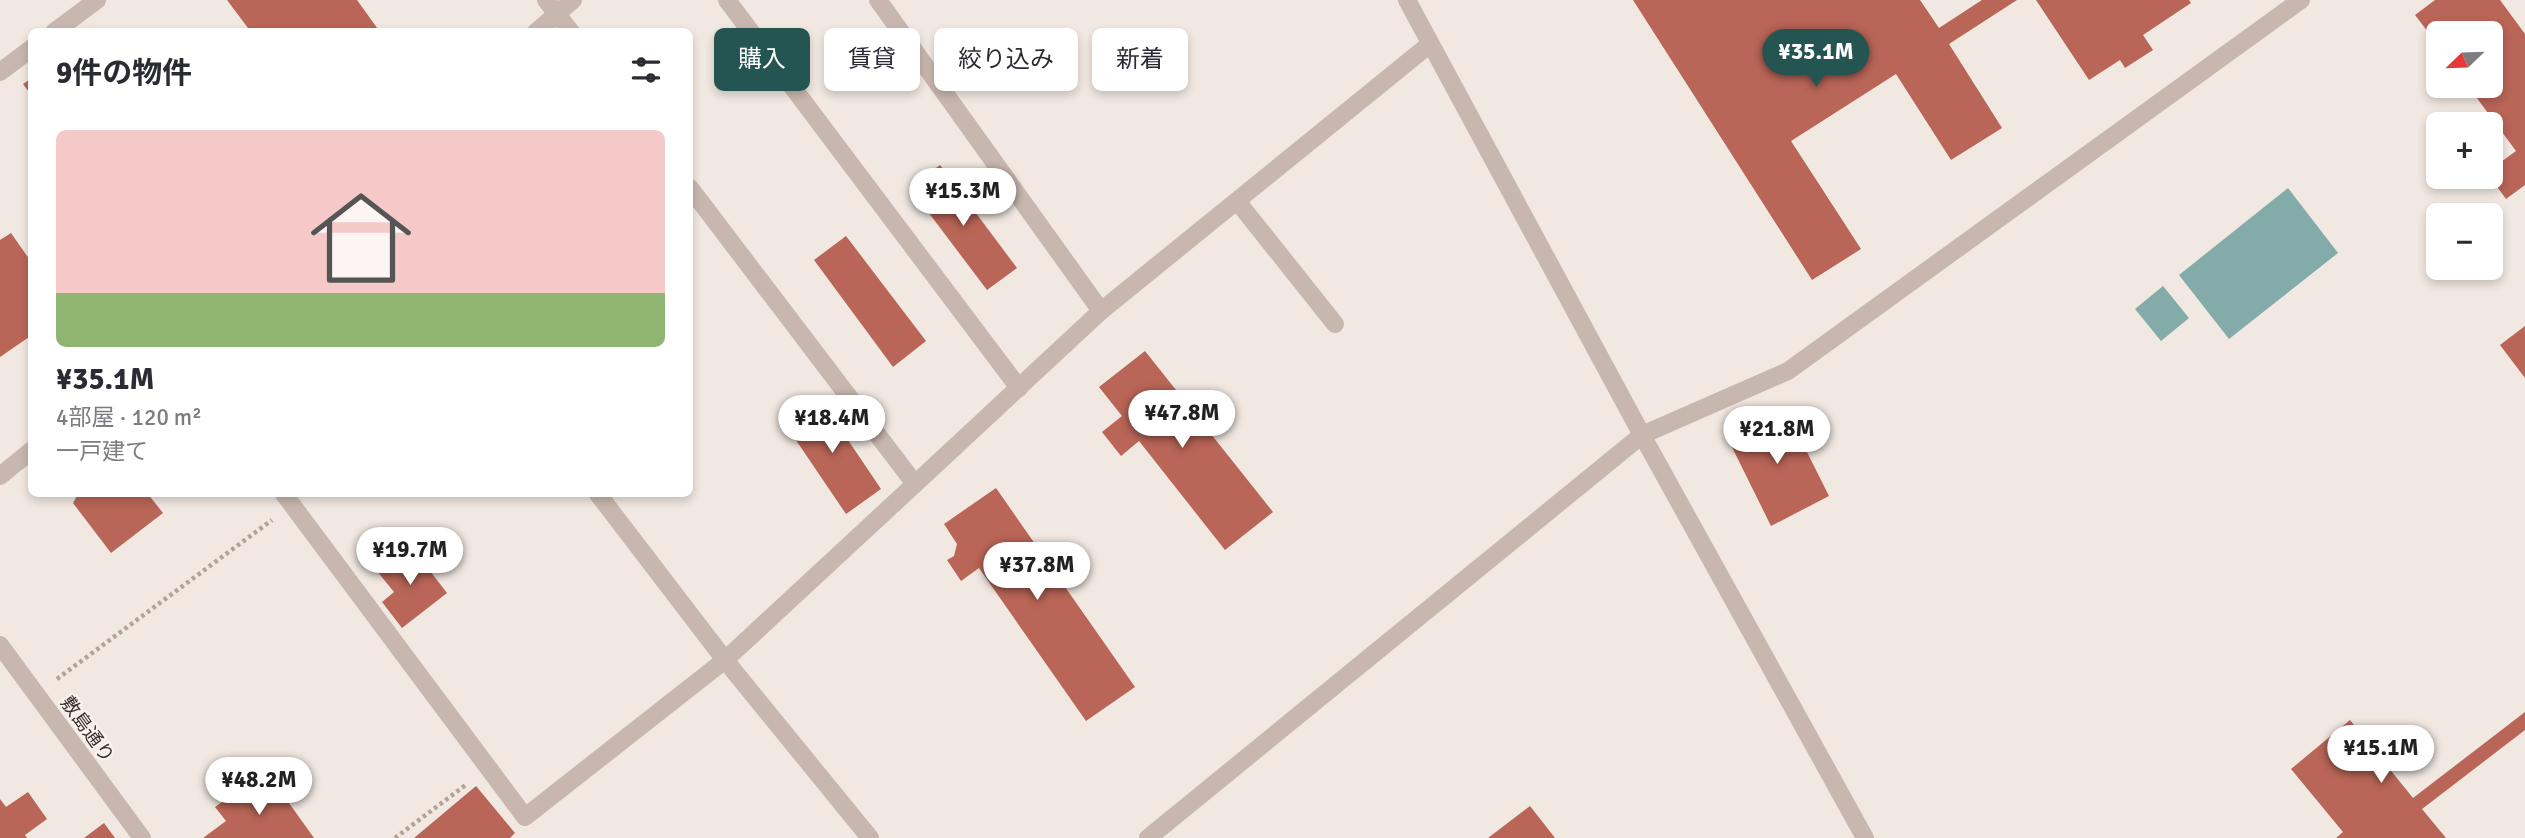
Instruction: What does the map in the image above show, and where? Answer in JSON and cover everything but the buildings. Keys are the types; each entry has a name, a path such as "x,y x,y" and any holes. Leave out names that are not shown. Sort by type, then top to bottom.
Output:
{"street":[{"path":"59,28 97,0"},
{"path":"539,28 552,7 573,0"},
{"path":"727,0 1019,388"},
{"path":"878,0 1101,311"},
{"path":"1408,0 1642,435 1865,838"},
{"path":"1148,838 1642,435 1788,371 2301,0"},
{"path":"552,7 568,28"},
{"path":"288,499 525,817 725,660 1101,311 1430,44"},
{"path":"0,72 28,51"},
{"path":"693,192 915,484"},
{"path":"1237,201 1335,324"},
{"path":"0,476 28,453"},
{"path":"600,497 725,660 870,838"},
{"name":"敷島通り","path":"0,645 142,838"}],"path":[{"path":"36,694 288,499"},
{"path":"396,838 489,767"}],"water":[{"path":"2288,188 2338,253 2229,339 2179,275"},
{"path":"2163,286 2189,318 2161,341 2135,309"}]}
